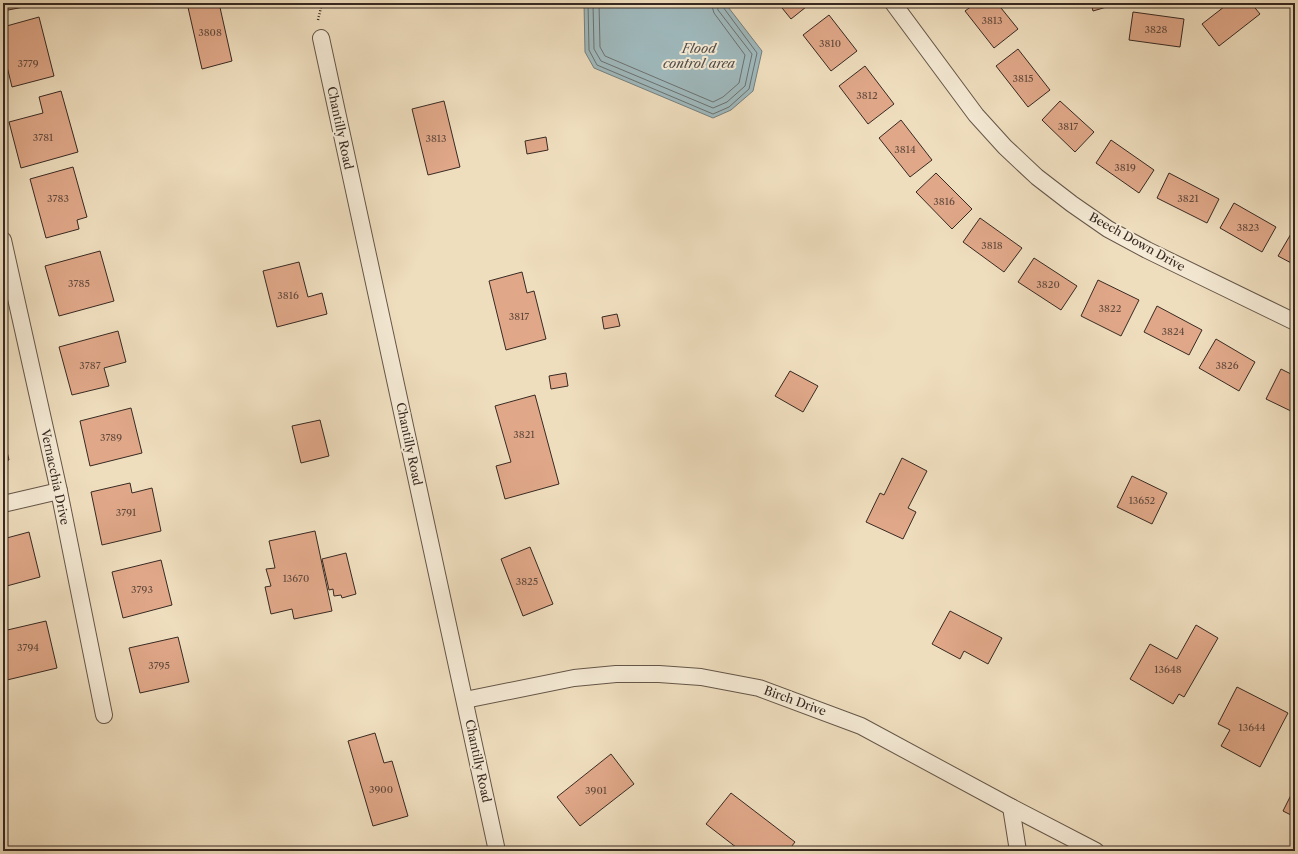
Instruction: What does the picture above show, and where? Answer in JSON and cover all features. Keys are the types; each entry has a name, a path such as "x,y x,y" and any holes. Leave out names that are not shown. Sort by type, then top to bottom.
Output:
{"street":[{"name":"Beech Down Drive","path":"893,3 976,115 1005,147 1037,177 1108,229 1147,250 1295,322"},
{"name":"Chantilly Road","path":"321,38 497,851"},
{"name":"Vernacchia Drive","path":"3,240 6,267 58,491 104,715"},
{"path":"3,504 58,491"},
{"name":"Birch Drive","path":"465,700 574,678 616,674 659,674 701,677 759,688 861,726 1096,851"},
{"path":"1011,807 1018,851"}],"water":[{"name":"Flood control area","path":"584,3 725,3 762,51 753,91 731,110 713,118 594,68 585,52"}],"building":[{"path":"3,3 34,3 34,5 3,11"},
{"path":"187,3 219,3 232,61 202,69"},
{"path":"778,3 811,3 791,19"},
{"path":"976,3 997,3 1018,29 994,48 965,11"},
{"path":"1091,3 1120,3 1093,11"},
{"path":"1229,3 1251,3 1260,14 1219,46 1202,24"},
{"path":"1133,12 1184,19 1180,47 1129,40"},
{"path":"829,15 857,51 831,71 803,35"},
{"path":"39,17 54,76 12,87 3,50 3,27"},
{"path":"1018,49 1050,90 1028,107 996,66"},
{"path":"865,66 894,104 868,124 839,86"},
{"path":"61,91 78,152 21,168 9,122 43,113 39,97"},
{"path":"444,101 460,167 428,175 412,109"},
{"path":"1060,101 1094,132 1075,152 1042,120"},
{"path":"901,120 932,160 910,177 879,138"},
{"path":"546,137 548,150 527,154 525,141"},
{"path":"1111,140 1154,170 1139,193 1096,163"},
{"path":"73,167 87,217 77,220 79,229 46,238 30,179"},
{"path":"936,173 972,209 952,229 916,192"},
{"path":"1169,173 1219,199 1207,223 1157,198"},
{"path":"1234,203 1276,227 1262,252 1220,228"},
{"path":"980,218 1022,248 1004,272 963,242"},
{"path":"1295,227 1295,265 1278,256"},
{"path":"100,251 114,301 59,316 45,266"},
{"path":"1034,258 1077,286 1061,310 1018,282"},
{"path":"299,262 308,297 322,293 327,314 277,327 263,271"},
{"path":"522,272 527,293 534,291 546,339 506,350 489,281"},
{"path":"1098,280 1139,300 1121,336 1081,316"},
{"path":"1157,306 1202,330 1189,355 1144,332"},
{"path":"617,314 620,326 604,329 602,317"},
{"path":"118,331 126,362 104,368 109,386 72,395 59,347"},
{"path":"1216,339 1255,362 1239,391 1199,368"},
{"path":"1281,369 1295,376 1295,413 1266,399"},
{"path":"790,371 818,386 803,412 775,396"},
{"path":"566,373 568,386 551,389 549,376"},
{"path":"535,395 559,484 505,499 496,466 511,462 495,406"},
{"path":"131,408 142,453 90,466 80,421"},
{"path":"320,420 329,456 301,463 292,426"},
{"path":"3,435 9,460 3,461"},
{"path":"902,458 927,471 908,508 916,512 903,539 866,522 880,493 884,495"},
{"path":"1132,476 1167,493 1152,524 1117,507"},
{"path":"130,483 132,493 152,488 161,531 102,545 91,492"},
{"path":"315,531 332,611 294,619 292,609 271,614 265,587 271,586 266,569 275,568 269,541"},
{"path":"29,532 40,577 3,587 3,539"},
{"path":"530,547 553,604 523,616 501,559"},
{"path":"346,553 356,594 342,598 341,595 334,596 333,589 329,590 322,559"},
{"path":"161,560 172,605 123,618 112,572"},
{"path":"950,611 1002,638 988,664 964,651 960,659 932,644"},
{"path":"46,621 57,668 7,680 3,663 3,631"},
{"path":"1196,625 1218,638 1184,697 1179,694 1173,704 1130,679 1150,644 1177,659"},
{"path":"178,637 189,682 140,693 129,648"},
{"path":"1237,687 1288,713 1260,767 1221,746 1230,730 1218,724"},
{"path":"375,733 384,763 392,761 408,816 373,826 348,741"},
{"path":"611,754 634,784 580,826 557,797"},
{"path":"1295,787 1295,817 1283,811"},
{"path":"731,793 795,842 788,851 741,851 706,824"}]}
